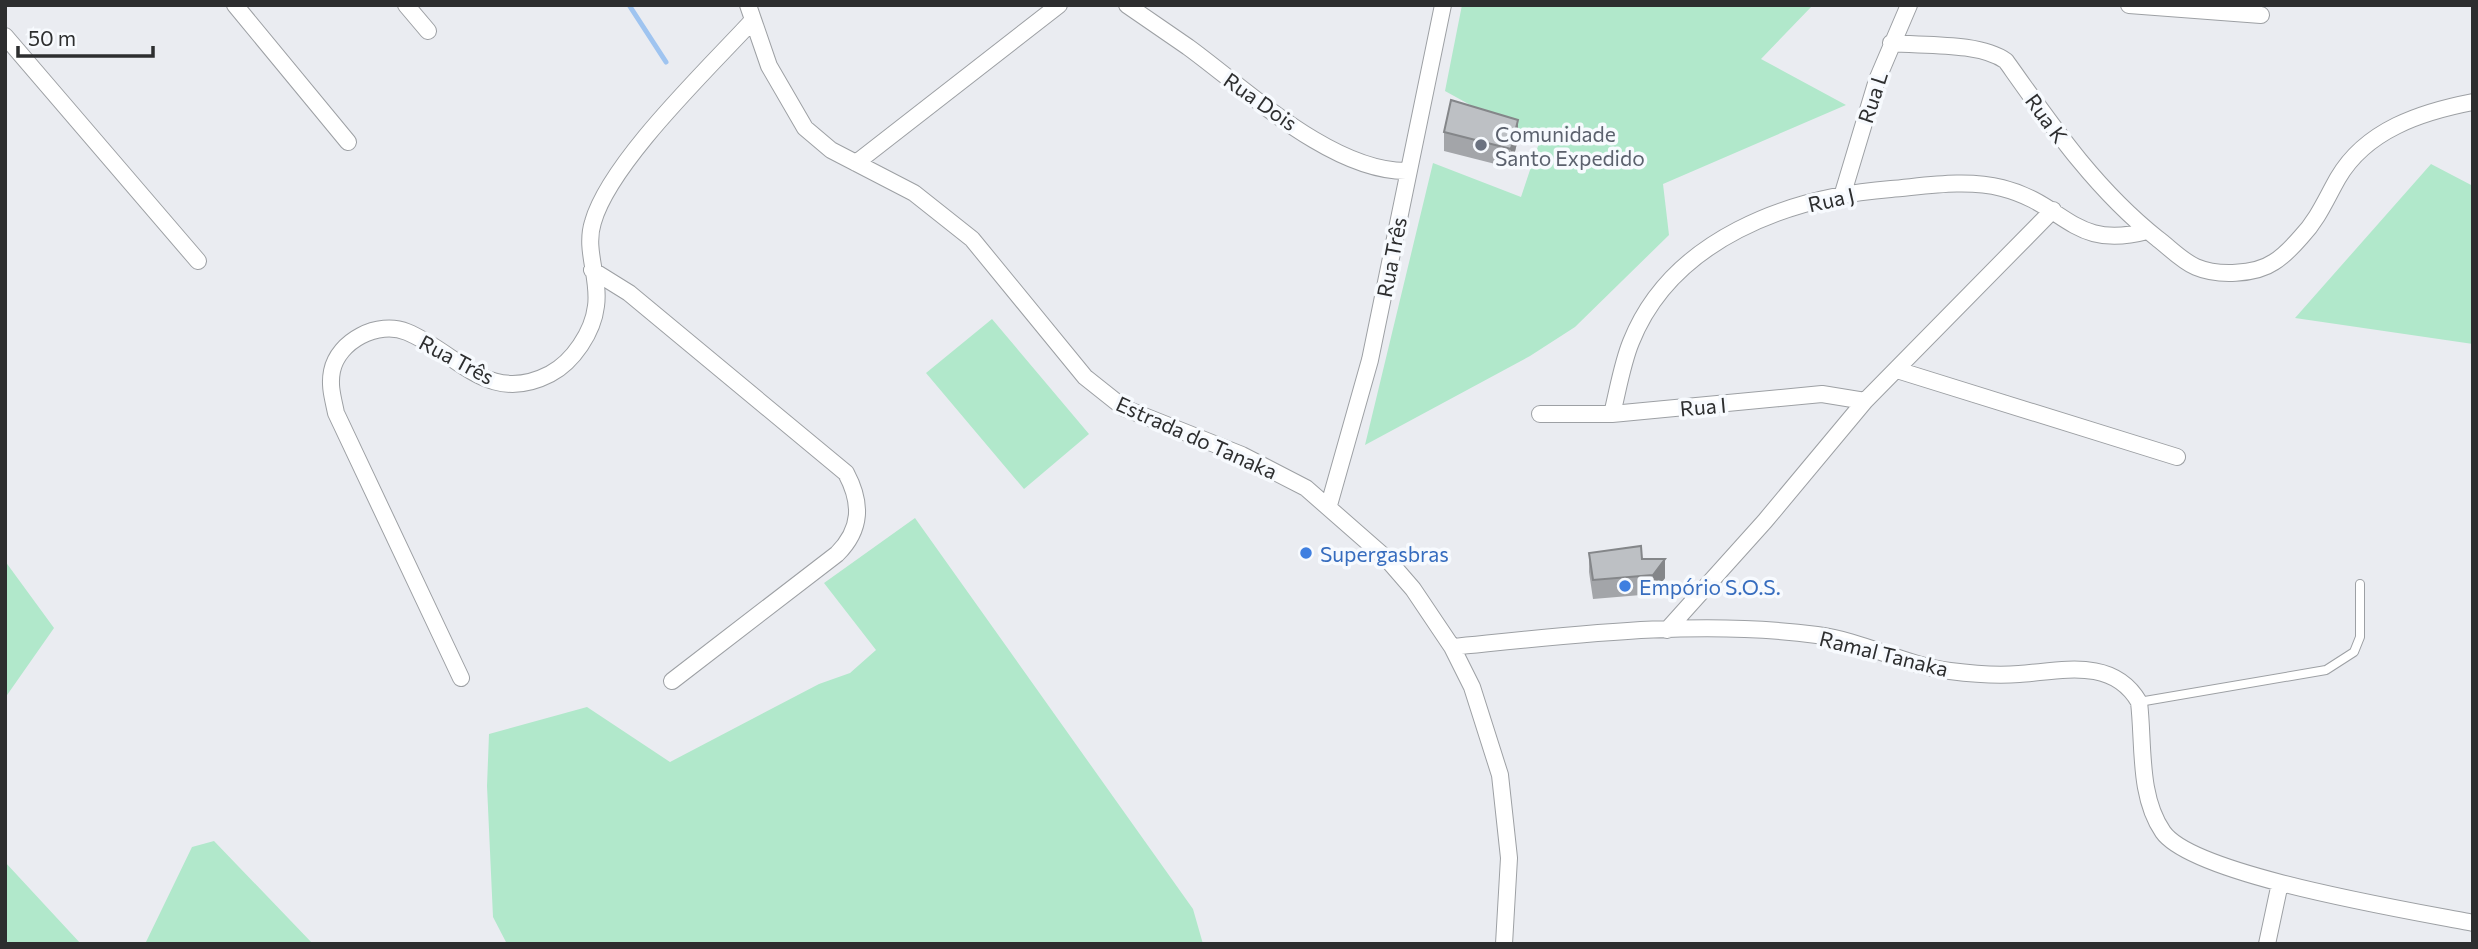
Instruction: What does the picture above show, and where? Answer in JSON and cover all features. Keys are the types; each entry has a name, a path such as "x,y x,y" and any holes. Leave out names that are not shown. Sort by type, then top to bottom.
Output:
{"street":[{"path":"235,5 348,142"},
{"path":"406,5 428,31"},
{"path":"856,163 1059,5"},
{"name":"Rua Dois","path":"1127,5 1189,47 1261,103 1346,157 1373,168 1407,171"},
{"name":"Rua Três","path":"1329,505 1370,360 1443,5"},
{"name":"Rua L","path":"1843,193 1891,43 1909,5"},
{"path":"2129,5 2261,15"},
{"name":"Estrada do Tanaka","path":"751,13 769,66 805,128 831,150 914,193 972,239 1085,377 1124,408 1263,465 1306,488 1329,505 1387,559 1431,613 1472,687 1500,775 1509,858 1504,944"},
{"name":"Rua Três","path":"461,678 349,446 330,388 332,369 338,354 353,340 373,331 390,328 407,331 486,379 511,385 531,382 552,373 570,358 586,337 596,306 589,238 596,212 606,193 645,138 751,13"},
{"path":"5,36 198,261"},
{"name":"Rua K","path":"1891,43 1982,50 2006,61 2098,185 2177,254 2196,267 2216,272 2254,270 2274,263 2302,236 2321,212 2352,157 2372,139 2409,119 2473,102"},
{"name":"Rua J","path":"1612,414 1631,341 1644,318 1692,257 1715,241 1748,227 1843,193 1985,185 2028,197 2083,231 2105,237 2147,230"},
{"path":"1667,630 1765,521 1865,401 2053,210"},
{"path":"592,270 629,293 846,473 856,491 859,507 849,541 672,681"},
{"path":"1897,370 2177,457"},
{"name":"Rua I","path":"1539,414 1612,414 1822,394 1865,401"},
{"name":"Ramal Tanaka","path":"1452,647 1667,630 1749,630 1819,635 1859,642 1958,671 2018,674 2086,668 2112,676 2133,692 2139,702"},
{"path":"2139,702 2147,793 2165,835 2175,843 2225,869 2473,923"},
{"path":"2267,944 2280,883"}],"lane":[{"path":"2139,702 2326,670 2354,652 2360,637 2360,584"}],"green space":[{"path":"1462,5 1813,5 1761,59 1846,105 1663,184 1669,235 1575,327 1530,356 1365,445 1433,163 1521,197 1539,143 1445,91"},
{"path":"2431,164 2473,186 2473,344 2295,318"},
{"path":"992,319 1089,434 1024,489 926,373"},
{"path":"915,518 1193,909 1203,944 507,944 493,917 487,786 489,734 587,707 670,762 819,684 850,673 876,650 824,583"},
{"path":"5,561 54,628 5,698"},
{"path":"214,841 313,944 145,944 192,847"},
{"path":"5,862 81,944 5,944"}],"building":[{"path":"1451,100 1518,120 1511,149 1444,132"},
{"path":"1641,546 1642,559 1665,559 1653,575 1593,580 1589,553"}],"waterway":[{"path":"629,5 666,62"}],"place":[{"name":"Comunidade Santo Expedido","path":"1481,145"},
{"name":"Supergasbras","path":"1306,553"},
{"name":"Empório S.O.S.","path":"1625,586"}]}
